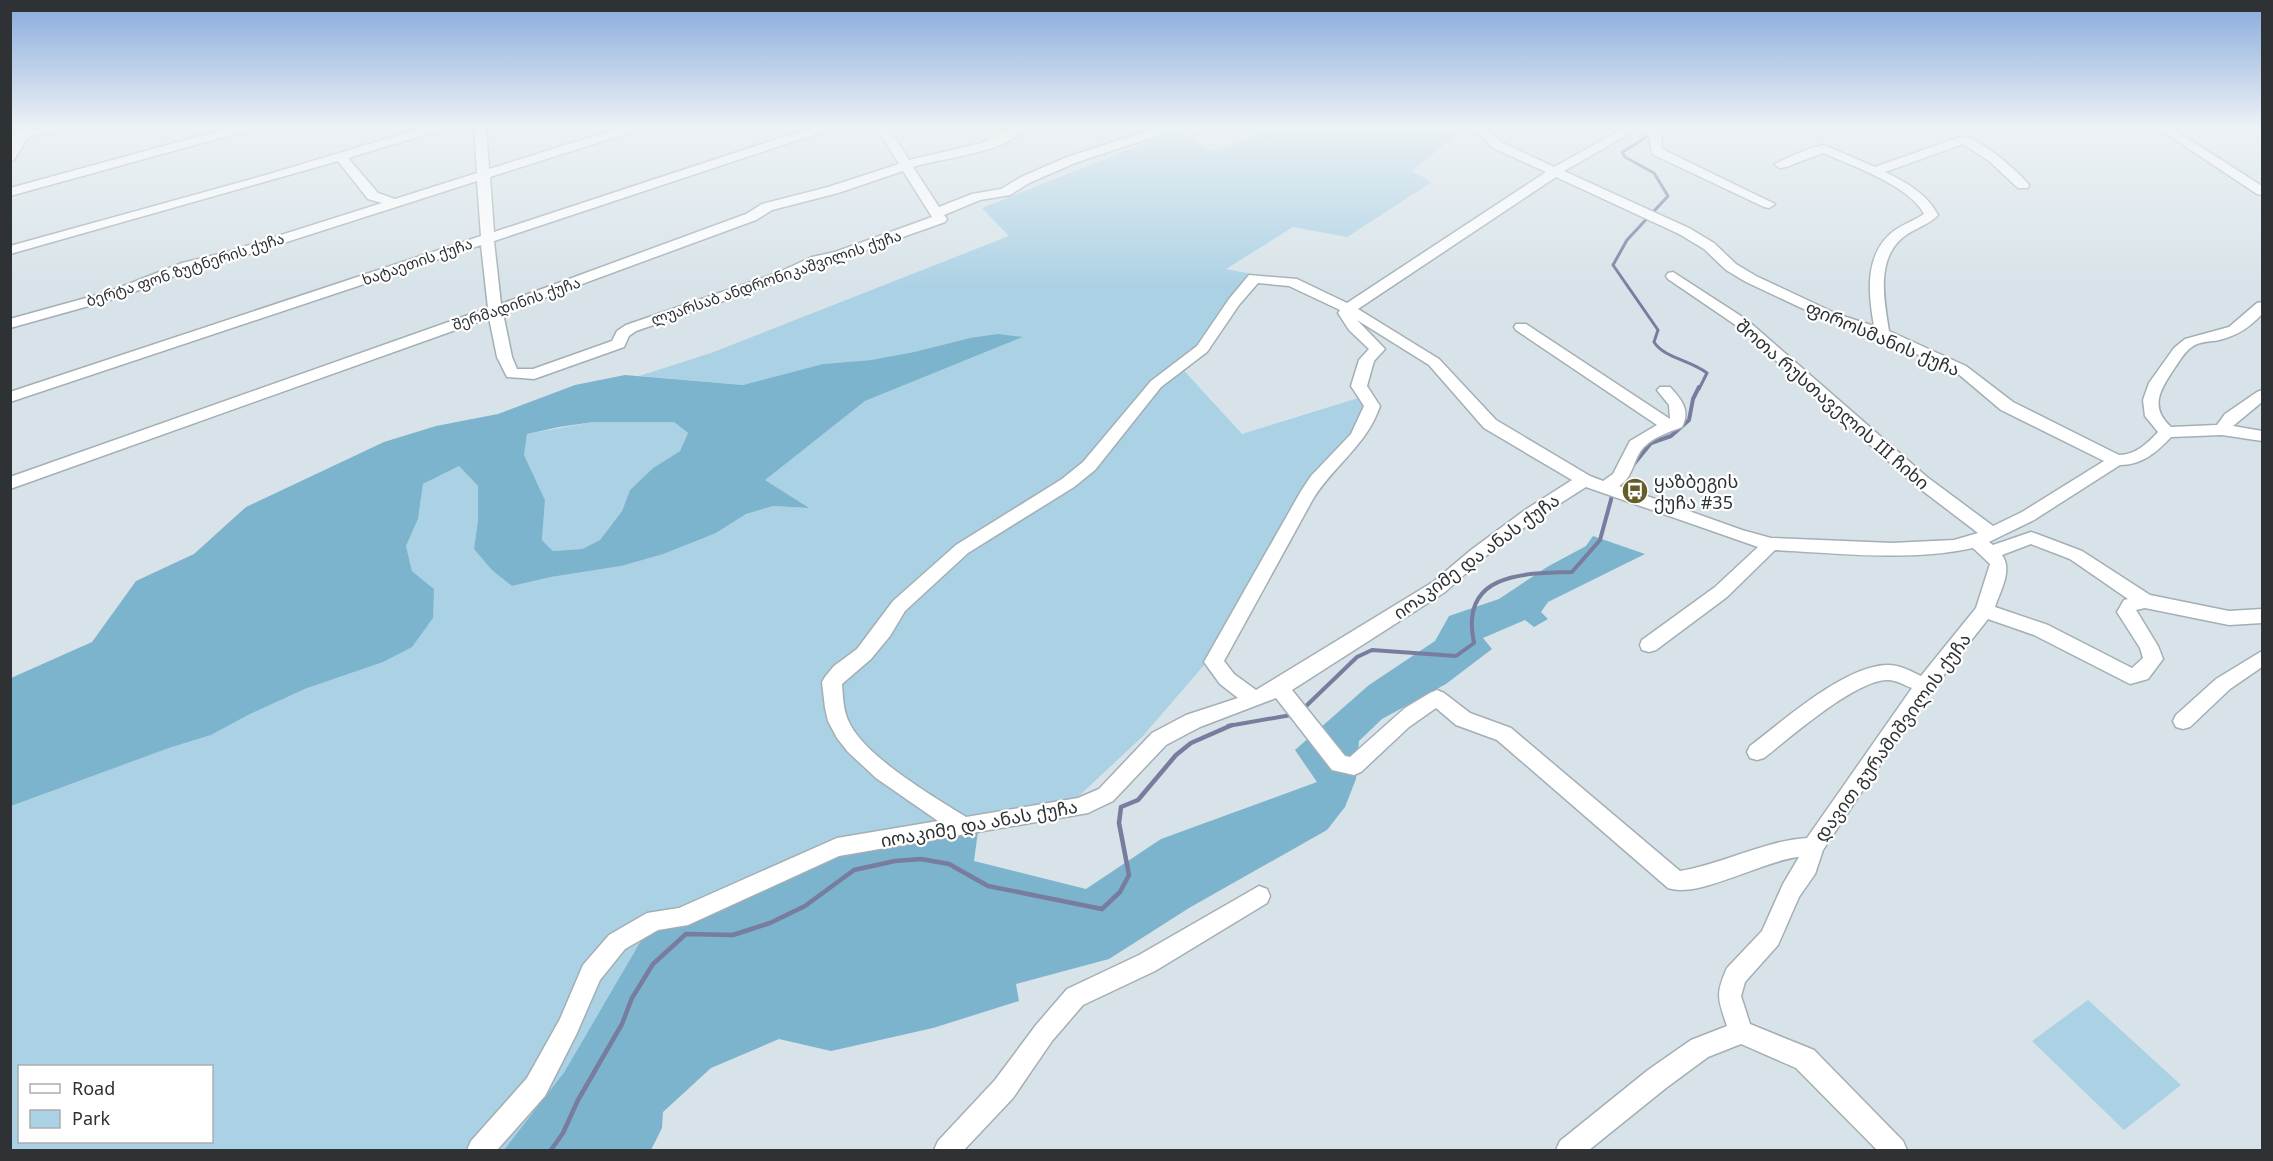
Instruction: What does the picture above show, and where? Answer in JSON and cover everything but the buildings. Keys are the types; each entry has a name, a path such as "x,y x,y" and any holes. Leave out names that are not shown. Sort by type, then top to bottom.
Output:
{"street":[{"path":"10,192 49,181"},
{"path":"10,250 252,181"},
{"path":"361,181 373,196 392,202"},
{"name":"ბერტა ფონ ზუტნერის ქუჩა","path":"10,324 116,294 187,266 231,255 460,181"},
{"path":"485,181 495,309"},
{"name":"ხატაეთის ქუჩა","path":"10,397 264,315 659,181"},
{"name":"შერმადინის ქუჩა","path":"10,483 618,267 751,217 767,207 854,181"},
{"path":"915,181 939,216"},
{"name":"ლუარსაბ ანდრონიკაშვილის ქუჩა","path":"495,309 503,357 512,374 521,376 534,374 619,344 622,334 631,328 782,276 817,260 839,255 939,216 977,197 1005,192 1023,181"},
{"path":"1255,700 1227,679 1214,662 1301,504 1317,481 1355,441 1367,424 1372,405 1359,386 1367,360 1378,350 1354,327 1345,313 1540,181"},
{"name":"ფიროსმანის ქუჩა","path":"1574,181 1709,246 1731,267 1759,283 1832,316 1882,333 1961,369 2007,406 2116,460"},
{"path":"1720,181 1769,204"},
{"path":"1882,333 1876,292 1877,267 1898,234 1931,216 1930,210 1917,197 1891,181"},
{"path":"2019,181 2023,185"},
{"path":"2247,181 2262,191"},
{"name":"შოთა რუსთაველის III ჩიხი","path":"1673,276 1742,323 1762,344 1921,481 1986,542"},
{"path":"964,827 880,770 843,731 835,708 832,682 841,671 864,654 899,606 962,549 1068,483 1089,466 1156,384 1202,349 1234,302 1254,278 1293,282 1348,309 1410,345 1434,362 1490,424 1584,480 1738,535 1771,544 1892,549 1954,546 2031,538 2076,555 2145,601 2229,618 2262,616"},
{"path":"2262,306 2239,329 2223,335 2194,339 2185,345 2158,381 2149,404 2151,415 2168,432 2222,430 2262,436"},
{"path":"1521,327 1668,425"},
{"path":"1604,488 1620,478 1636,445 1668,425 1677,423 1680,416 1678,405 1665,390"},
{"path":"2222,430 2232,418 2262,396"},
{"path":"1986,542 2102,471 2116,460 2130,460 2152,448 2168,432"},
{"name":"იოაკიმე და ანას ქუჩა","path":"480,1150 536,1087 568,1027 591,973 617,942 655,920 680,918 837,847 1081,807 1106,795 1159,739 1193,721 1255,700 1279,688 1439,587 1477,554 1522,520 1584,480"},
{"name":"დავით გურამიშვილის ქუჩა","path":"1741,1032 1729,996 1734,975 1770,938 1791,891 1807,867 1813,847 1925,685 1984,611 1999,563 1986,542"},
{"path":"1649,645 1721,592 1771,544"},
{"path":"1984,611 2011,617 2056,635 2130,676 2136,676 2144,672 2153,659 2149,646 2126,612 2130,605 2145,601"},
{"path":"2183,721 2223,684 2262,658"},
{"path":"1757,752 1850,685 1873,673 1887,672 1902,675 1925,685"},
{"path":"1279,688 1339,764 1354,766 1388,730 1414,710 1437,698 1463,719 1504,734 1676,881 1701,877 1784,849 1813,847"},
{"path":"947,1150 1004,1089 1044,1033 1076,998 1147,963 1258,896"},
{"path":"1569,1150 1657,1079 1700,1048 1741,1032 1805,1059 1894,1150"}],"green space":[{"path":"1050,181 1432,182 1347,237 1293,227 1226,269 1252,274 1203,342 1177,363 1242,434 1365,396 1359,431 1259,570 1205,664 1142,737 1052,821 853,848 565,1071 504,1150 11,1150 11,806 211,735 307,688 434,589 412,571 406,546 418,519 423,484 459,466 478,486 478,520 474,549 512,586 551,577 621,566 716,533 746,514 773,506 808,508 764,480 865,401 1021,338 970,338 871,360 823,364 743,385 639,376 711,353 1009,236 982,208"},
{"path":"593,422 674,422 688,433 680,451 653,468 630,490 622,511 600,540 582,549 553,551 542,540 545,500 524,455 527,434"},
{"path":"2088,1000 2181,1085 2124,1130 2032,1041"}],"shaded area":[{"path":"998,334 1023,337 865,401 765,480 809,508 773,506 746,514 716,533 663,554 621,566 551,577 512,586 492,570 474,549 478,520 478,486 459,466 423,484 418,519 406,546 412,571 434,589 433,618 412,647 383,662 307,688 211,735 11,806 11,678 92,642 136,581 194,554 246,507 384,442 436,426 498,414 575,385 625,375 743,385 823,364 871,360","holes":["593,422 674,422 688,433 680,451 653,468 630,490 622,511 600,540 582,549 553,551 542,540 545,500 524,455 527,434"]},
{"path":"1593,536 1645,554 1548,602 1541,612 1548,619 1534,627 1525,620 1483,638 1492,649 1446,684 1382,719 1359,741 1356,779 1345,807 1327,830 1189,908 1109,959 1016,984 1019,1001 933,1028 831,1051 779,1039 711,1068 663,1112 662,1128 651,1150 504,1150 565,1071 645,934 853,848 978,831 974,861 1086,889 1161,839 1317,782 1295,750 1369,685 1435,641 1449,616 1499,599 1547,567 1586,546"}],"waterway":[{"path":"1659,181 1668,196 1627,240 1613,265 1658,330 1654,342 1658,347 1707,373 1699,389"},
{"path":"1633,465 1651,443 1671,436 1689,420 1693,399 1699,387"},
{"path":"1303,709 1357,657 1372,650 1456,656 1474,643 1472,620 1476,603 1485,590 1498,582 1515,577 1572,572 1600,540 1612,496"},
{"path":"1231,726 1291,715"},
{"path":"551,1150 563,1133 578,1100 622,1024 632,998 653,964 686,934 733,935 770,923 805,906 854,870 895,861 921,859 949,864 988,886 1102,909 1120,892 1129,875 1119,823 1121,807 1138,800 1176,755 1191,743 1231,726"}],"place":[{"name":"ყაზბეგის ქუჩა #35","path":"1635,491"}]}
